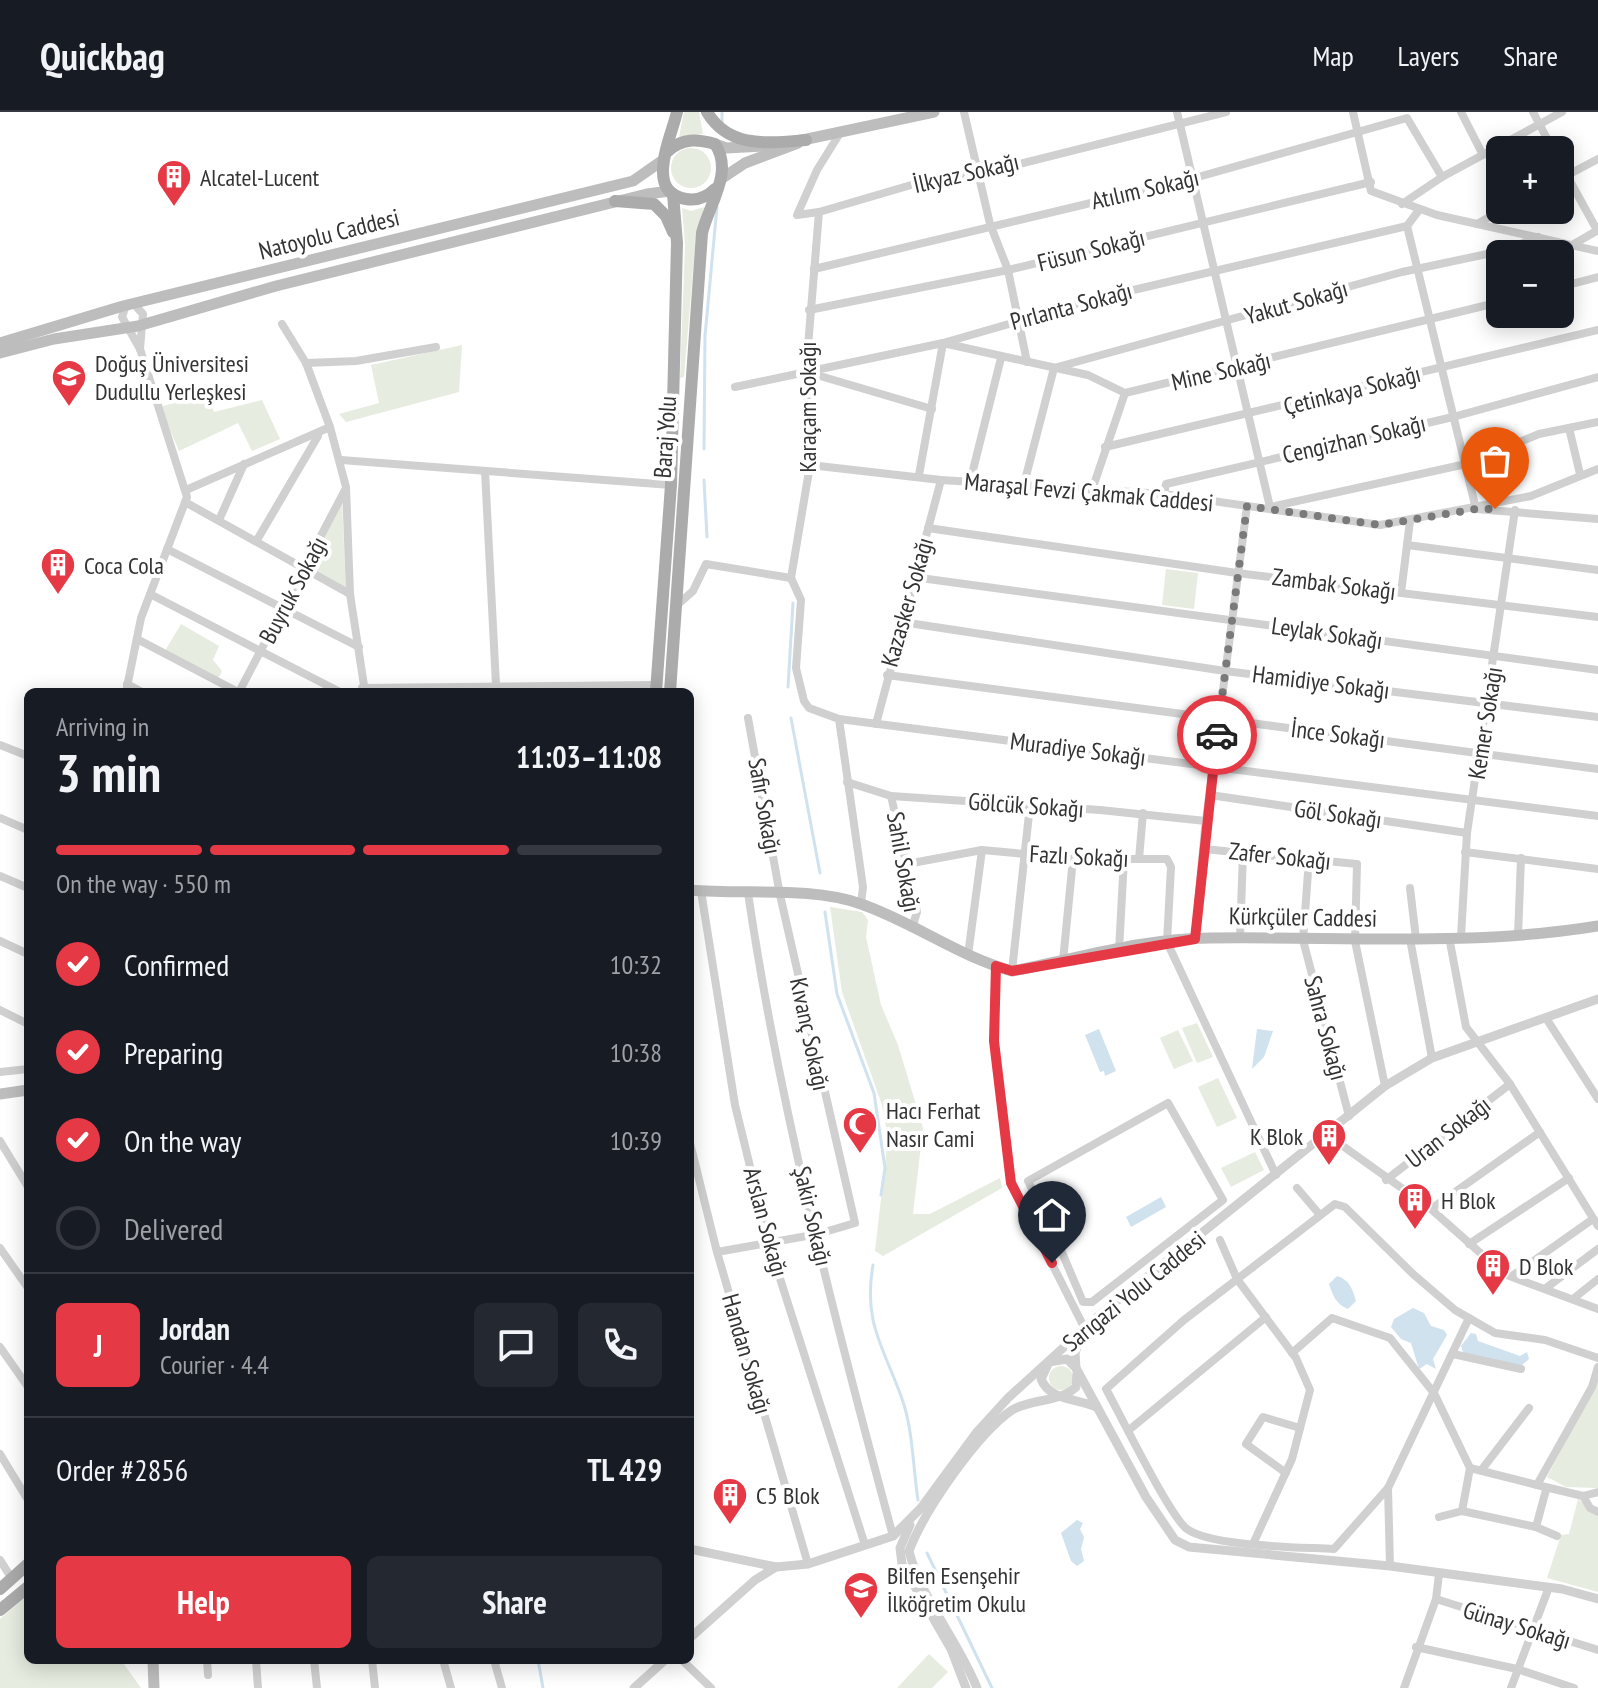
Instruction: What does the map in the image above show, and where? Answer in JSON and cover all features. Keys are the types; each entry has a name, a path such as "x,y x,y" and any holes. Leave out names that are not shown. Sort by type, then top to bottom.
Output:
{"main road":[{"path":"677,112 662,179 672,192 691,200 702,198 745,163 806,140"},
{"path":"705,112 723,133 736,140 767,143 806,140"},
{"path":"705,112 713,144 724,161 720,183"},
{"path":"666,156 687,141 750,148 806,140 934,112"},
{"name":"Natoyolu Caddesi","path":"0,343 130,304 633,181 666,156"},
{"name":"Baraj Yolu","path":"655,688 702,233 708,206 720,183"},
{"name":"Natoyolu Caddesi","path":"0,353 54,339 144,325 276,286 615,201 672,192"},
{"name":"Baraj Yolu","path":"670,688 678,485 677,243 672,192"},
{"path":"615,201 654,204 666,216 677,243"},
{"name":"Kürkçüler Caddesi","path":"696,890 831,897 861,904 968,955 1012,971 1195,939 1355,941 1518,936 1598,926"},
{"path":"0,1094 24,1092"},
{"path":"0,1589 24,1568"},
{"path":"0,1610 24,1590"},
{"path":"153,1664 154,1688"}],"street":[{"path":"964,112 990,224 1008,270 1027,362"},
{"path":"1177,112 1270,507 1466,464 1539,434 1598,422"},
{"name":"İlkyaz Sokağı","path":"819,212 918,183 980,174 1044,155 1180,126 1226,112"},
{"path":"1353,112 1371,191 1419,210 1553,240"},
{"path":"1461,112 1483,155"},
{"path":"1533,112 1546,136"},
{"path":"1402,204 1442,177 1562,112"},
{"name":"Atılım Sokağı","path":"814,269 990,224 1191,179 1324,141 1360,134 1407,118 1442,177"},
{"path":"819,212 797,215 817,170 840,133"},
{"path":"1574,172 1598,159"},
{"name":"Füsun Sokağı","path":"809,310 1008,270 1371,182"},
{"path":"1574,195 1597,230 1574,244"},
{"path":"1419,210 1407,226 1476,509 1598,519"},
{"name":"Karaçam Sokağı","path":"819,212 806,371 810,465 791,578 801,600 796,668 804,701 809,708 839,719"},
{"path":"1477,224 1486,219"},
{"name":"Pırlanta Sokağı","path":"735,387 943,343 1018,319 1212,270 1407,226"},
{"name":"Yakut Sokağı","path":"1054,368 1418,269 1506,250 1538,237"},
{"path":"1574,244 1598,251"},
{"path":"1574,283 1598,277"},
{"path":"126,688 150,594 185,502 186,490 140,349 122,317 130,304 141,310 144,325 140,349"},
{"name":"Mine Sokağı","path":"1125,393 1486,306"},
{"path":"282,324 306,363 341,460 346,487 350,594 364,688"},
{"name":"Çetinkaya Sokağı","path":"1105,447 1248,416 1598,330"},
{"path":"919,475 943,343 1088,375 1125,393 1092,490"},
{"path":"306,363 356,361 436,347"},
{"path":"970,482 1001,358"},
{"path":"1024,484 1054,368"},
{"path":"806,371 932,409"},
{"name":"Cengizhan Sokağı","path":"1164,494 1166,484 1453,417 1598,377"},
{"path":"186,490 318,435 330,427"},
{"path":"1569,428 1580,474"},
{"path":"257,540 318,435"},
{"path":"341,460 678,485"},
{"path":"219,520 244,464"},
{"name":"Maraşal Fevzi Çakmak Caddesi","path":"810,465 919,475 941,480 1164,494 1270,507 1354,524 1380,525 1531,496 1598,469"},
{"path":"485,471 496,685"},
{"name":"Kazasker Sokağı","path":"876,724 941,480"},
{"name":"Buyruk Sokağı","path":"241,688 307,567 346,487"},
{"path":"185,502 307,567 350,594"},
{"path":"1195,939 1206,821 1247,506"},
{"name":"Kemer Sokağı","path":"1515,510 1467,833 1455,937 1466,1027 1510,1084 1596,1222"},
{"path":"1401,593 1410,521"},
{"name":"Zambak Sokağı","path":"928,528 1237,573 1598,617"},
{"path":"1407,545 1598,570"},
{"path":"167,549 359,647"},
{"path":"675,607 693,591 706,564 791,578"},
{"name":"Leylak Sokağı","path":"913,577 1598,670"},
{"path":"150,594 332,688"},
{"name":"Hamidiye Sokağı","path":"902,622 1225,671 1598,717"},
{"path":"137,639 231,688"},
{"name":"İnce Sokağı","path":"887,675 1598,769"},
{"path":"417,688 496,685 615,688"},
{"name":"Safir Sokağı","path":"748,718 780,895"},
{"path":"839,719 863,887 861,904"},
{"name":"Muradiye Sokağı","path":"839,719 1598,816"},
{"path":"0,745 24,754"},
{"name":"Gölcük Sokağı","path":"847,782 891,796 1143,813 1206,821"},
{"name":"Göl Sokağı","path":"1210,795 1467,833"},
{"name":"Sahil Sokağı","path":"891,796 917,912 912,928"},
{"path":"1012,971 1030,805"},
{"path":"1139,859 1143,813"},
{"path":"0,818 24,828"},
{"name":"Zafer Sokağı","path":"1204,849 1357,864 1355,941"},
{"path":"968,955 982,850"},
{"name":"Fazlı Sokağı","path":"907,864 982,850 1073,859 1159,857 1170,863 1167,942"},
{"path":"1465,852 1598,869"},
{"path":"1240,938 1243,853"},
{"path":"1518,936 1521,858"},
{"path":"1063,961 1073,859"},
{"path":"1118,951 1124,859"},
{"name":"Sahra Sokağı","path":"1309,859 1303,940 1349,1116"},
{"path":"0,876 24,886"},
{"path":"1410,888 1413,939 1432,1058"},
{"name":"Arslan Sokağı","path":"696,890 735,1105 769,1244 865,1545"},
{"name":"Şakir Sokağı","path":"748,893 772,1039 845,1357 893,1536"},
{"name":"Kıvanç Sokağı","path":"717,1252 818,1234 855,1223 822,1090 780,895"},
{"path":"0,941 24,952"},
{"path":"1355,941 1385,1086"},
{"path":"1167,942 1276,1175"},
{"path":"865,1545 900,1548 909,1544 966,1459 999,1422 1014,1409 1059,1397 1076,1387 1075,1353 1085,1329 1011,1183 994,1041 996,966"},
{"name":"Sarıgazi Yolu Caddesi","path":"694,1550 776,1567 808,1564 893,1536 921,1508 977,1432 1085,1329 1385,1086 1432,1058 1598,999"},
{"path":"0,1010 24,1022"},
{"path":"1546,1018 1598,1099"},
{"path":"0,1064 14,1070"},
{"path":"0,1072 24,1069"},
{"name":"Uran Sokağı","path":"1386,1180 1510,1084"},
{"path":"1168,1103 1223,1200 1092,1302 1083,1302 1055,1236 1028,1181 1168,1103"},
{"path":"1431,1209 1540,1132"},
{"path":"1326,1134 1386,1180 1431,1209 1504,1274 1598,1309"},
{"path":"0,1141 24,1180"},
{"name":"Handan Sokağı","path":"694,1159 717,1252 808,1564"},
{"path":"1469,1244 1569,1178"},
{"path":"1297,1188 1320,1215"},
{"path":"1469,1318 1388,1488 1334,1549 1253,1544 1185,1528 1106,1389 1237,1279 1335,1204 1345,1207 1433,1293 1469,1318 1495,1333 1545,1340 1598,1358"},
{"path":"1034,1228 1048,1221"},
{"path":"1512,1276 1596,1222"},
{"path":"1041,1241 1055,1236"},
{"path":"1220,1240 1237,1279 1292,1353 1310,1390 1286,1473 1253,1544"},
{"path":"0,1248 24,1282"},
{"path":"1546,1288 1598,1249"},
{"path":"1573,1299 1598,1279"},
{"path":"1129,1430 1266,1317"},
{"path":"1292,1353 1332,1318 1390,1338 1434,1393 1470,1468 1462,1511"},
{"path":"0,1347 24,1381"},
{"path":"1453,1354 1521,1369"},
{"path":"1096,1407 1080,1399 1059,1397 1049,1392 1041,1379 1049,1362 1067,1359 1076,1368 1146,1497 1175,1540 1189,1547 1390,1566 1549,1587 1598,1599"},
{"path":"1537,1485 1592,1387 1598,1367"},
{"path":"1483,1468 1529,1408"},
{"path":"1286,1473 1246,1444 1263,1417 1300,1428"},
{"path":"0,1454 24,1493"},
{"path":"1470,1468 1483,1468 1546,1490 1583,1496 1598,1492"},
{"path":"1388,1488 1390,1566"},
{"path":"1536,1527 1546,1490"},
{"path":"1583,1496 1590,1508 1598,1512"},
{"path":"921,1508 900,1548 902,1564 951,1649 966,1688"},
{"path":"1439,1517 1462,1511 1536,1527 1557,1536"},
{"path":"916,1533 909,1551 912,1563 964,1654 977,1688"},
{"path":"0,1560 12,1579"},
{"path":"694,1634 755,1580 776,1567"},
{"path":"1404,1688 1416,1647 1436,1599 1439,1574"},
{"path":"1511,1688 1549,1587"},
{"name":"Günay Sokağı","path":"1436,1599 1598,1650"},
{"path":"1416,1647 1517,1669 1574,1688"},
{"path":"207,1664 208,1675"},
{"path":"256,1664 258,1688"},
{"path":"314,1664 317,1688"},
{"path":"372,1664 375,1688"},
{"path":"444,1664 451,1688"},
{"path":"495,1664 502,1688"},
{"path":"634,1688 661,1664"},
{"path":"686,1664 711,1688"}],"shaded area":[{"path":"684,112 699,112 703,134 679,137"},
{"path":"691,148 705,154 711,168 705,182 691,188 677,182 671,168 677,154"},
{"path":"704,207 696,235 684,377 680,378 685,245 682,208 691,211"},
{"path":"462,345 459,392 346,422 339,414 379,403 371,365"},
{"path":"207,393 214,412 262,400 280,439 252,451 238,423 179,451 160,407"},
{"path":"342,499 346,594 307,572"},
{"path":"1166,569 1198,573 1194,609 1162,605"},
{"path":"181,624 219,646 213,660 222,671 218,679 165,651"},
{"path":"830,907 862,912 868,920 866,937 881,1005 898,1045 923,1128 913,1214 930,1214 1000,1178 1002,1188 883,1256 875,1251 888,1138 882,1105 842,992"},
{"path":"1197,1023 1213,1057 1197,1063 1182,1028"},
{"path":"1178,1030 1193,1061 1174,1069 1160,1038"},
{"path":"1218,1078 1237,1118 1217,1127 1198,1087"},
{"path":"1255,1152 1264,1170 1231,1187 1221,1168"},
{"path":"1061,1366 1070,1369 1073,1378 1070,1387 1061,1390 1052,1387 1049,1378 1052,1369"},
{"path":"1598,1380 1598,1488 1566,1487 1547,1477"},
{"path":"1578,1499 1598,1516 1598,1592 1547,1578 1561,1535 1569,1534"},
{"path":"24,1598 24,1664 124,1664 141,1688 0,1688 0,1619"},
{"path":"929,1654 948,1672 932,1688 897,1688"}],"water":[{"path":"1099,1029 1116,1071 1105,1076 1104,1071 1100,1072 1085,1035"},
{"path":"1257,1029 1273,1031 1264,1057 1252,1069"},
{"path":"1161,1197 1166,1207 1131,1227 1126,1217"},
{"path":"1337,1276 1347,1282 1355,1297 1356,1301 1348,1309 1336,1299 1329,1284"},
{"path":"1413,1308 1424,1313 1431,1326 1444,1330 1447,1335 1433,1359 1436,1369 1427,1364 1419,1369 1411,1343 1401,1339 1391,1327 1394,1319"},
{"path":"1471,1333 1476,1334 1478,1341 1520,1356 1527,1352 1529,1359 1521,1366 1464,1355 1461,1346"},
{"path":"1077,1520 1083,1523 1080,1529 1084,1537 1081,1549 1084,1561 1077,1566 1071,1561 1061,1533"}],"waterway":[{"path":"722,112 722,124"},
{"path":"704,449 705,336 717,207"},
{"path":"704,480 707,537"},
{"path":"788,687 793,603"},
{"path":"791,718 820,873"},
{"path":"825,912 837,994 874,1093 885,1168 881,1195"},
{"path":"873,1265 873,1318 905,1408 918,1500"},
{"path":"927,1553 992,1688"},
{"path":"539,1664 543,1688"}],"way so far":[{"path":"1217,735 1247,506 1270,507 1354,524 1380,525 1476,509 1495,509"}],"place":[{"name":"Alcatel-Lucent","path":"174,208"},
{"name":"Doğuş Üniversitesi Dudullu Yerleşkesi","path":"69,408"},
{"name":"Coca Cola","path":"58,596"},
{"name":"Hacı Ferhat Nasır Cami","path":"860,1155"},
{"name":"K Blok","path":"1329,1167"},
{"name":"H Blok","path":"1415,1231"},
{"name":"D Blok","path":"1493,1297"},
{"name":"C5 Blok","path":"730,1526"},
{"name":"Bilfen Esenşehir İlköğretim Okulu","path":"861,1620"}],"route":[{"path":"1052,1263 1011,1183 994,1041 996,966 1012,971 1158,943 1195,939 1217,735"}]}
